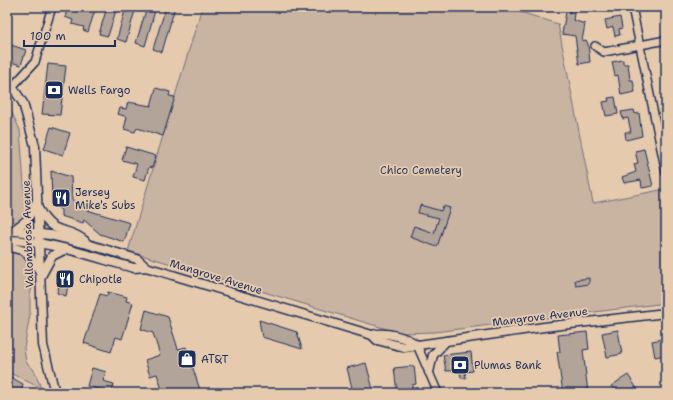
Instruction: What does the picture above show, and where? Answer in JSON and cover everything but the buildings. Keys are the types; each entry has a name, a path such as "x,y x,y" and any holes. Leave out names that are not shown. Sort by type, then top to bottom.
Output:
{"street":[{"path":"13,86 35,62 52,7"},
{"path":"632,7 666,173"},
{"path":"595,46 604,52 666,40"},
{"name":"Vallombrosa Avenue","path":"7,78 23,103 33,133 38,204 43,345 55,393"},
{"path":"11,230 27,220 38,204 51,226 79,236 89,244"},
{"name":"Mangrove Avenue","path":"11,230 39,233 89,244 137,259 146,267"},
{"name":"Mangrove Avenue","path":"7,240 39,243 134,268 146,267 372,335 380,332 411,340 417,345 666,313"},
{"path":"7,246 25,250 40,274 52,256 66,249"},
{"path":"429,372 433,355 446,341"},
{"path":"417,345 438,393"}],"green space":[{"name":"Chico Cemetery","path":"202,7 505,7 558,24 593,203 666,189 666,303 435,332 400,333 128,251"},
{"path":"7,102 20,130 26,212 23,219 16,222 7,223"},
{"path":"7,251 19,252 25,256 28,262 32,288 30,295 30,315 24,348 26,362 34,370 41,388 10,373 7,378"}],"place":[{"name":"Wells Fargo","path":"54,90"},
{"name":"Jersey Mike's Subs","path":"61,198"},
{"name":"Chipotle","path":"65,279"},
{"name":"AT&T","path":"187,359"},
{"name":"Plumas Bank","path":"460,365"}]}
